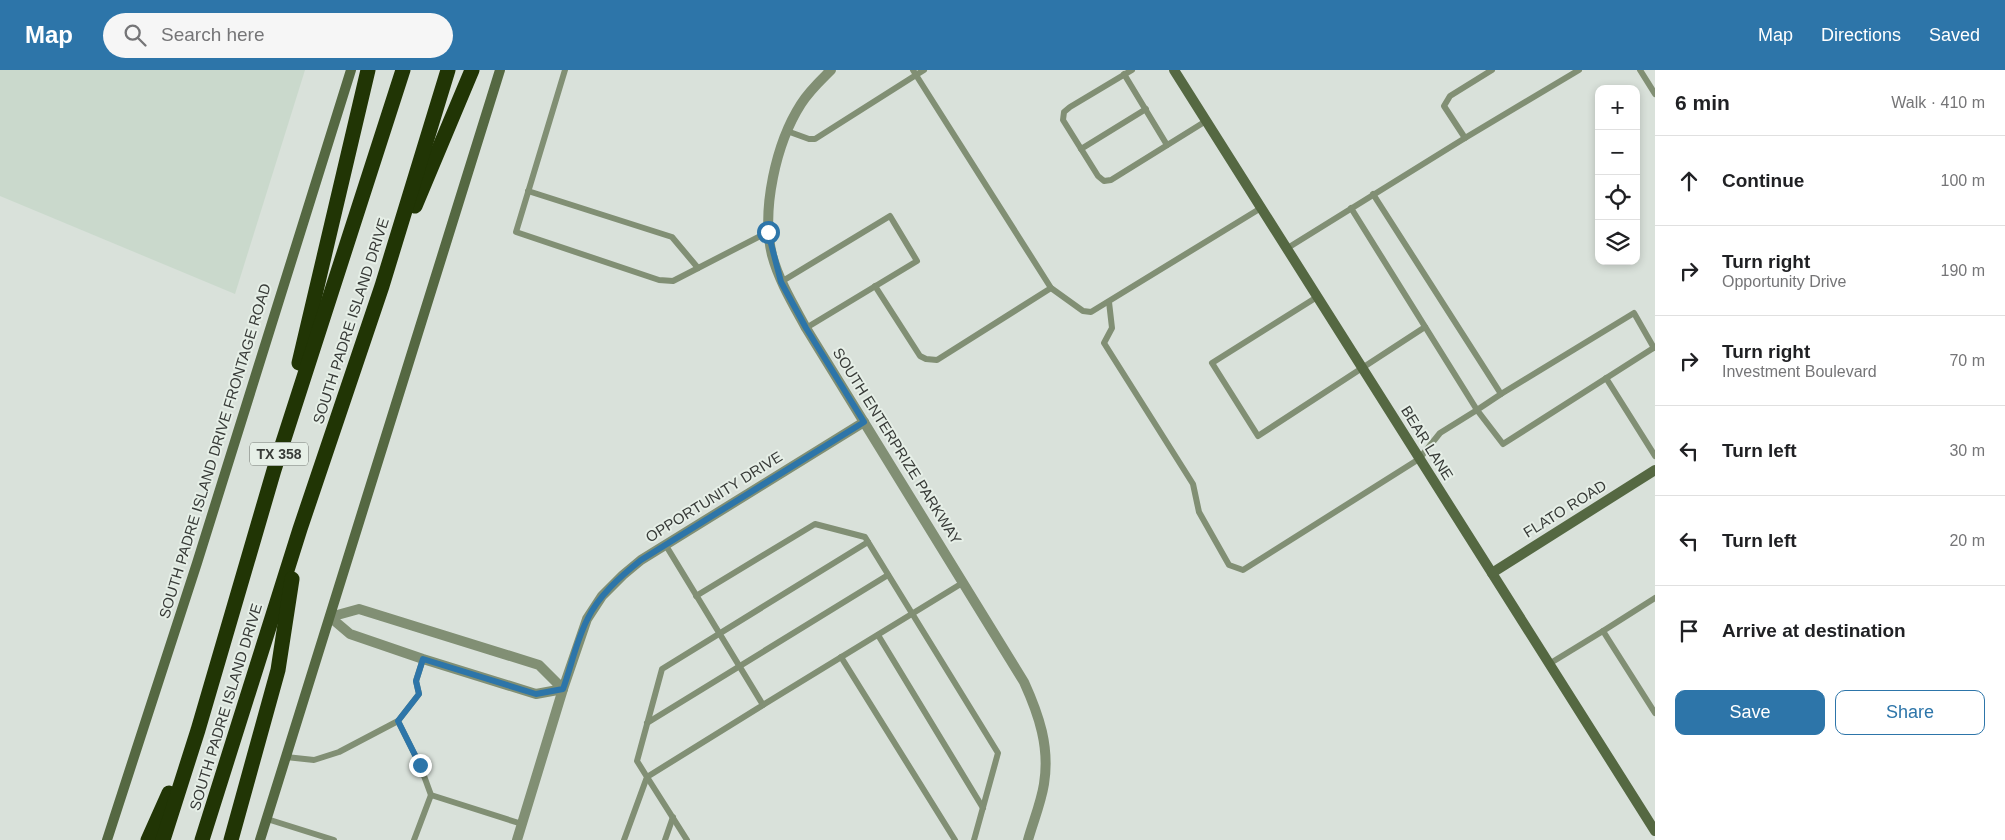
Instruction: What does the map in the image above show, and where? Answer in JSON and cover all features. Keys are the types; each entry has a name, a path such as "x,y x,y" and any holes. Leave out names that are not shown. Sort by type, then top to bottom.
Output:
{"highway":[{"path":"274,470 368,70"},
{"name":"SOUTH PADRE ISLAND DRIVE","path":"163,840 198,730 274,470 403,70"},
{"name":"SOUTH PADRE ISLAND DRIVE","path":"202,840 300,529 382,286 448,70"},
{"path":"382,286 472,70"},
{"path":"231,840 278,670 300,529"},
{"path":"148,840 198,730"}],"main road":[{"name":"SOUTH PADRE ISLAND DRIVE FRONTAGE ROAD","path":"107,840 196,563 350,70"},
{"path":"260,840 500,70"},
{"name":"BEAR LANE","path":"1174,70 1655,831"},
{"name":"FLATO ROAD","path":"1492,573 1655,470"}],"street":[{"name":"SOUTH ENTERPRIZE PARKWAY","path":"831,70 800,105 787,131 772,183 768,207 768,232 781,282 806,328 1024,682 1043,734 1047,762 1044,786 1028,840"},
{"name":"OPPORTUNITY DRIVE","path":"517,840 563,689 587,619 602,596 623,574 665,544 864,422"},
{"path":"330,617 359,609 539,665 563,689"},
{"path":"330,617 350,634 536,694 563,689"}],"lane":[{"path":"565,70 516,232 659,280 674,281 768,232"},
{"path":"787,131 810,139 815,138 915,72 924,70"},
{"path":"1132,70 1064,112 1063,120 1098,176 1104,181 1111,180 1206,121"},
{"path":"1465,138 1444,106 1450,96 1492,70"},
{"path":"1286,249 1373,194 1579,70"},
{"path":"1640,70 1655,94"},
{"path":"915,72 1051,288 1083,312 1092,312 1261,208"},
{"path":"1124,74 1167,145"},
{"path":"1081,148 1146,109"},
{"path":"528,192 672,237 698,268"},
{"path":"1373,194 1501,394"},
{"path":"1109,302 1112,328 1104,343 1193,484 1199,512 1229,565 1243,570 1419,459 1440,433 1477,410 1501,394 1634,313 1654,347 1503,444 1477,410 1351,208"},
{"path":"781,282 890,216 916,261 806,328"},
{"path":"875,286 920,356 926,360 937,360 1051,288"},
{"path":"1317,297 1212,364 1258,436 1425,327"},
{"path":"1606,378 1655,456"},
{"path":"696,596 815,524 865,537 998,753 974,840"},
{"path":"687,840 637,761 662,669 868,542"},
{"path":"665,544 763,705"},
{"path":"647,723 888,575"},
{"path":"624,840 647,777 964,582"},
{"path":"1549,664 1655,598"},
{"path":"1603,631 1655,714"},
{"path":"878,635 983,808"},
{"path":"841,657 955,840"},
{"path":"286,757 314,760 339,752 398,721 419,694 416,681 423,659"},
{"path":"398,721 420,765 431,795 414,840"},
{"path":"431,795 522,824"},
{"path":"665,840 672,817"},
{"path":"267,819 334,840"}],"shaded area":[{"path":"0,70 305,70 235,294 0,196"}],"route":[{"path":"420,765 398,721 419,694 416,681 423,659 536,694 563,689 587,619 602,596 623,574 641,560 864,422 806,328 781,282 772,255 768,232"}]}
